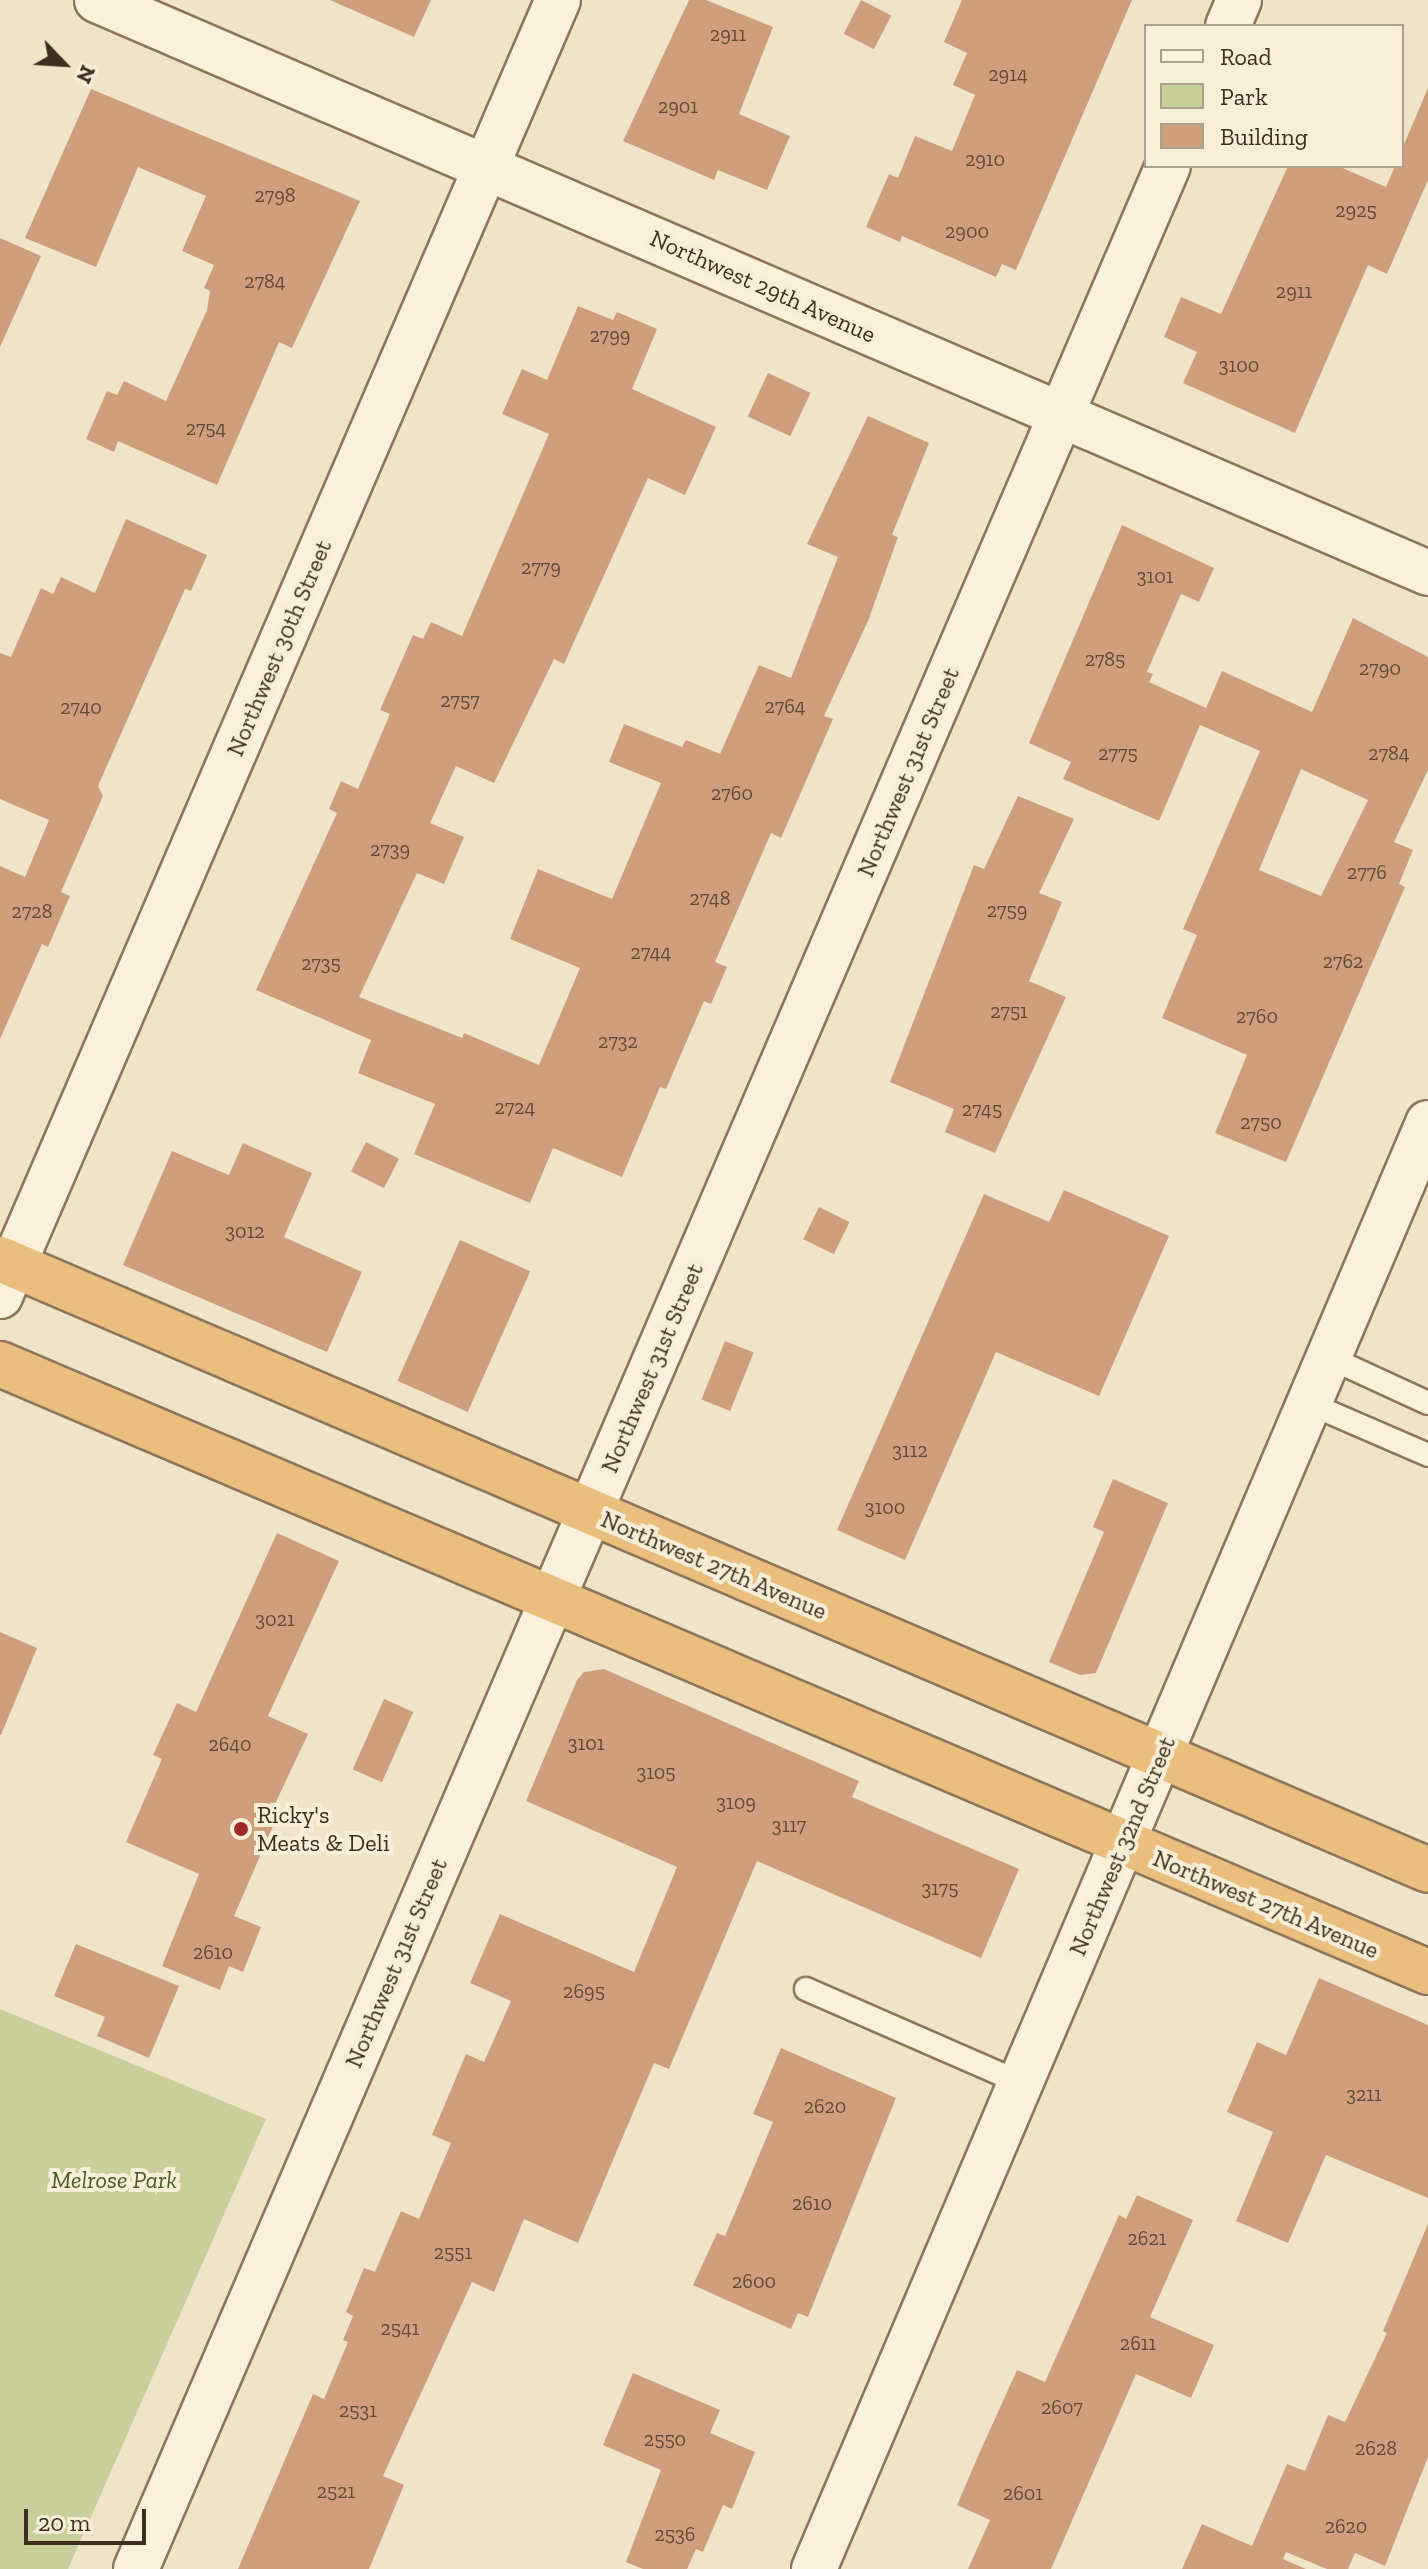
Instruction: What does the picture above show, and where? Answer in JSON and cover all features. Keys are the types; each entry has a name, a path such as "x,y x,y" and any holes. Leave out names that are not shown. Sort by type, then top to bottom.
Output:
{"highway":[{"name":"Northwest 27th Avenue","path":"5,1274 590,1512 1428,1870"},
{"name":"Northwest 27th Avenue","path":"0,1364 1428,1972"}],"street":[{"name":"Northwest 29th Avenue","path":"97,0 1428,573"},
{"name":"Northwest 30th Street","path":"5,1274 558,0"},
{"path":"1229,24 1239,0"},
{"name":"Northwest 31st Street","path":"136,2569 1167,168"},
{"name":"Northwest 32nd Street","path":"814,2569 1023,2084 1428,1123"}],"lane":[{"path":"1328,1357 1428,1403"},
{"path":"1308,1403 1428,1455"},
{"path":"806,1989 1023,2084"}],"green space":[{"name":"Melrose Park","path":"0,2009 266,2119 68,2569 0,2569"}],"building":[{"path":"330,0 431,0 414,37"},
{"path":"689,0 706,0 773,27 739,114 790,136 767,190 718,170 714,180 623,141"},
{"path":"861,0 891,15 874,49 844,34"},
{"path":"962,0 1132,0 1016,270 1002,264 996,277 902,236 900,242 866,227 889,174 898,178 915,136 952,151 975,95 953,85 967,53 944,42"},
{"path":"1428,88 1428,180 1387,274 1368,265 1295,433 1183,383 1197,352 1164,337 1181,297 1221,314 1287,168 1343,168 1386,187 1394,168 1404,168 1404,144"},
{"path":"91,89 360,201 292,348 279,342 217,485 118,441 114,452 86,439 107,391 117,395 124,381 166,401 207,310 210,291 204,288 214,265 182,251 206,196 138,167 96,267 25,238"},
{"path":"0,238 41,256 0,347"},
{"path":"578,306 613,320 617,312 657,329 632,389 716,427 685,495 648,478 564,664 554,659 494,783 456,766 430,823 464,837 444,884 417,873 359,997 462,1038 464,1033 539,1065 580,968 510,939 538,869 612,899 661,783 609,762 624,724 682,747 686,740 720,754 759,665 791,678 838,557 807,544 868,416 929,443 892,535 898,537 868,621 824,716 833,719 781,838 771,833 715,962 727,967 711,1004 704,1001 666,1089 660,1087 622,1177 553,1148 530,1203 414,1154 435,1104 358,1073 371,1040 256,990 337,813 329,809 341,781 358,789 390,714 380,710 413,635 423,639 431,622 462,636 549,434 502,414 522,369 547,380"},
{"path":"768,373 811,393 790,436 748,417"},
{"path":"126,519 207,555 191,591 185,589 98,786 103,796 61,892 70,896 48,947 42,944 0,1039 0,866 25,877 49,820 0,799 0,653 11,657 41,588 53,594 61,577 95,593"},
{"path":"1122,525 1214,568 1199,602 1181,594 1147,672 1153,674 1149,682 1206,708 1222,671 1312,712 1353,618 1428,657 1428,770 1394,842 1413,850 1399,884 1405,887 1286,1162 1215,1133 1247,1055 1162,1018 1197,935 1183,929 1260,751 1200,725 1159,821 1063,779 1071,762 1029,743","holes":["1301,769 1368,800 1321,896 1259,870"]},
{"path":"1018,796 1074,819 1039,893 1062,902 1029,981 1066,997 995,1153 945,1132 954,1109 890,1082 974,865 984,869"},
{"path":"366,1142 399,1159 384,1188 351,1171"},
{"path":"243,1143 312,1173 284,1237 362,1272 327,1352 123,1265 172,1151 229,1175"},
{"path":"1064,1190 1169,1236 1099,1396 996,1352 905,1560 837,1530 984,1194 1049,1222"},
{"path":"819,1207 850,1222 834,1254 803,1239"},
{"path":"460,1240 530,1271 468,1412 397,1381"},
{"path":"725,1341 754,1353 730,1411 701,1399"},
{"path":"1113,1479 1168,1503 1096,1673 1080,1675 1049,1662 1104,1532 1093,1527"},
{"path":"277,1533 339,1561 268,1716 308,1734 267,1821 274,1824 234,1916 261,1927 243,1972 229,1966 220,1990 162,1966 199,1874 126,1842 162,1759 153,1755 177,1703 196,1712"},
{"path":"0,1632 37,1648 1,1735 0,1735"},
{"path":"604,1669 859,1781 852,1797 1019,1869 981,1958 757,1861 669,2069 654,2063 578,2243 524,2219 494,2292 472,2282 383,2476 404,2485 369,2569 238,2569 313,2394 324,2399 348,2342 343,2340 353,2316 346,2312 364,2268 375,2272 401,2211 419,2219 451,2143 432,2135 466,2054 484,2062 511,2001 470,1983 500,1914 634,1972 677,1867 526,1801 577,1680 584,1672"},
{"path":"384,1699 413,1712 382,1782 353,1769"},
{"path":"76,1944 179,1986 149,2058 97,2036 105,2017 54,1996"},
{"path":"1319,1978 1428,2025 1428,2198 1326,2155 1288,2243 1236,2221 1273,2132 1227,2112 1257,2042 1286,2055"},
{"path":"781,2048 896,2098 808,2317 798,2313 791,2329 693,2285 717,2233 725,2236 773,2122 753,2114"},
{"path":"1137,2195 1193,2220 1150,2317 1214,2345 1191,2398 1136,2374 1051,2569 968,2569 990,2520 957,2505 979,2454 1017,2370 1045,2382 1119,2215 1126,2219"},
{"path":"1428,2224 1428,2457 1385,2566 1355,2553 1348,2569 1327,2569 1286,2552 1283,2559 1306,2569 1182,2569 1202,2524 1252,2546 1287,2464 1305,2471 1328,2415 1345,2422 1387,2333 1383,2331"},
{"path":"633,2373 720,2410 710,2433 755,2452 732,2509 723,2505 703,2552 696,2549 687,2569 643,2569 626,2562 661,2470 603,2445"}],"place":[{"name":"Ricky's Meats & Deli","path":"241,1829"}]}
